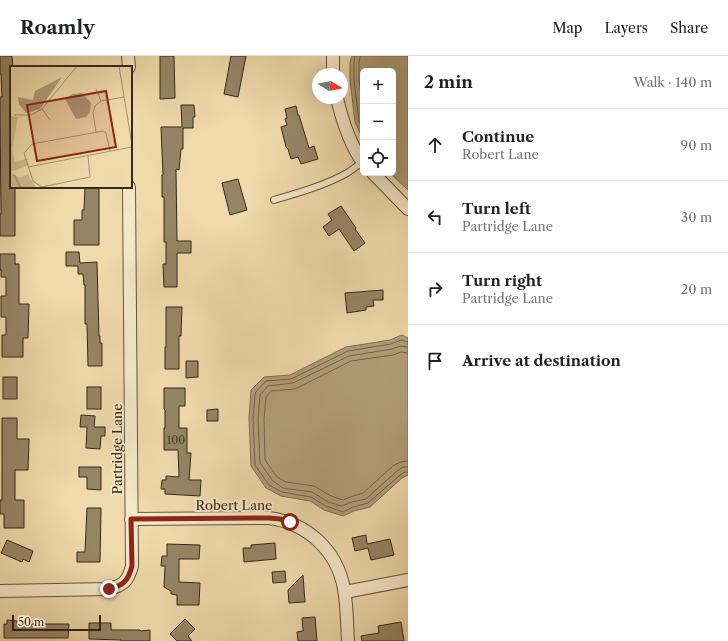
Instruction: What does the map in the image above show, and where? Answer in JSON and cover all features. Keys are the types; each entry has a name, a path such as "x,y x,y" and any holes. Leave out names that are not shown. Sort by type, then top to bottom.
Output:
{"street":[{"path":"128,56 129,66"},
{"path":"333,68 334,56"},
{"path":"338,104 349,136 360,157"},
{"path":"376,176 408,209"},
{"name":"Partridge Lane","path":"0,591 109,589 120,586 125,582 132,566 129,188"},
{"name":"Robert Lane","path":"131,519 269,518 280,519 300,527 320,542 330,554 338,568 345,592 348,641"},
{"path":"345,592 408,580"}],"lane":[{"path":"274,200 298,194 347,173 360,165"}],"water":[{"path":"352,56 408,56 408,190 393,176 396,176 396,68 360,68 360,133 355,122 350,80 350,62"},
{"path":"402,335 408,338 408,475 402,478 370,507 354,511 343,516 324,510 310,501 281,496 266,488 251,466 249,418 251,390 264,377 290,375 346,347 390,340"}],"building":[{"path":"0,56 12,56 13,66 10,66 10,188 15,188 15,236 0,236 0,97 2,97"},
{"path":"160,56 174,56 175,98 160,99"},
{"path":"231,56 246,56 238,97 224,94"},
{"path":"181,105 194,105 195,117 193,117 193,128 183,128 183,149 181,149 179,170 176,169 177,241 191,241 191,253 177,253 177,287 164,287 163,264 166,264 166,242 164,242 164,197 162,197 163,175 161,127 182,127"},
{"path":"296,106 309,148 314,146 318,159 301,164 298,157 291,159 281,127 287,125 285,119 287,118 285,109"},
{"path":"238,179 247,210 230,215 222,183"},
{"path":"85,188 99,188 99,245 74,245 74,220 82,220 82,210 84,210"},
{"path":"341,206 365,243 354,251 339,229 329,236 323,227 332,220 328,214"},
{"path":"66,252 79,252 80,263 97,262 99,336 100,343 102,343 102,366 88,366 87,324 85,324 85,285 83,274 78,274 78,266 66,266"},
{"path":"0,254 15,254 15,264 19,264 19,304 29,304 28,338 23,338 23,357 2,357 2,335 6,335 6,317 1,317 1,296 6,296 6,277 1,277"},
{"path":"383,290 383,300 373,300 374,306 366,307 366,310 347,313 345,293"},
{"path":"166,307 182,307 181,336 179,336 179,369 165,369"},
{"path":"186,361 198,361 198,377 186,378"},
{"path":"3,377 17,377 17,399 3,399"},
{"path":"87,387 101,387 101,409 87,409"},
{"path":"164,388 185,388 185,406 179,406 179,428 187,428 187,453 191,453 189,480 201,480 200,496 165,494 165,489 161,489 162,480 166,480 166,476 179,477 178,450 164,450"},
{"path":"218,409 218,421 207,421 207,410"},
{"path":"81,415 95,416 94,427 105,427 105,436 101,436 100,449 86,448 87,427 80,427"},
{"path":"2,418 17,418 17,439 29,439 28,470 15,470 15,500 24,500 24,528 4,528 4,514 0,514 0,500 2,500"},
{"path":"79,467 101,467 101,490 87,489 87,477 79,477"},
{"path":"87,508 101,508 100,562 77,562 77,552 85,552"},
{"path":"366,535 367,544 390,539 394,555 371,560 368,548 355,551 352,538"},
{"path":"7,540 33,551 29,562 23,559 22,562 1,553"},
{"path":"275,543 276,559 244,562 243,548 251,548 251,545"},
{"path":"167,544 200,545 199,559 179,559 179,582 200,583 199,605 177,605 177,595 171,594 171,591 164,587 165,566 161,566 162,556 167,556"},
{"path":"285,571 286,582 273,583 272,572"},
{"path":"303,575 305,602 289,603 288,590"},
{"path":"315,617 317,641 298,641 297,632 303,631 302,618"},
{"path":"185,619 195,629 188,636 192,641 177,641 170,634"},
{"path":"7,620 17,621 17,624 69,624 68,638 4,638 4,624 7,624"},
{"path":"401,622 404,641 362,641 361,636 379,633 378,626"},
{"path":"89,623 111,623 111,630 150,630 150,641 89,639"}],"route":[{"path":"109,589 120,586 125,582 132,566 131,519 269,518 290,522"}]}
